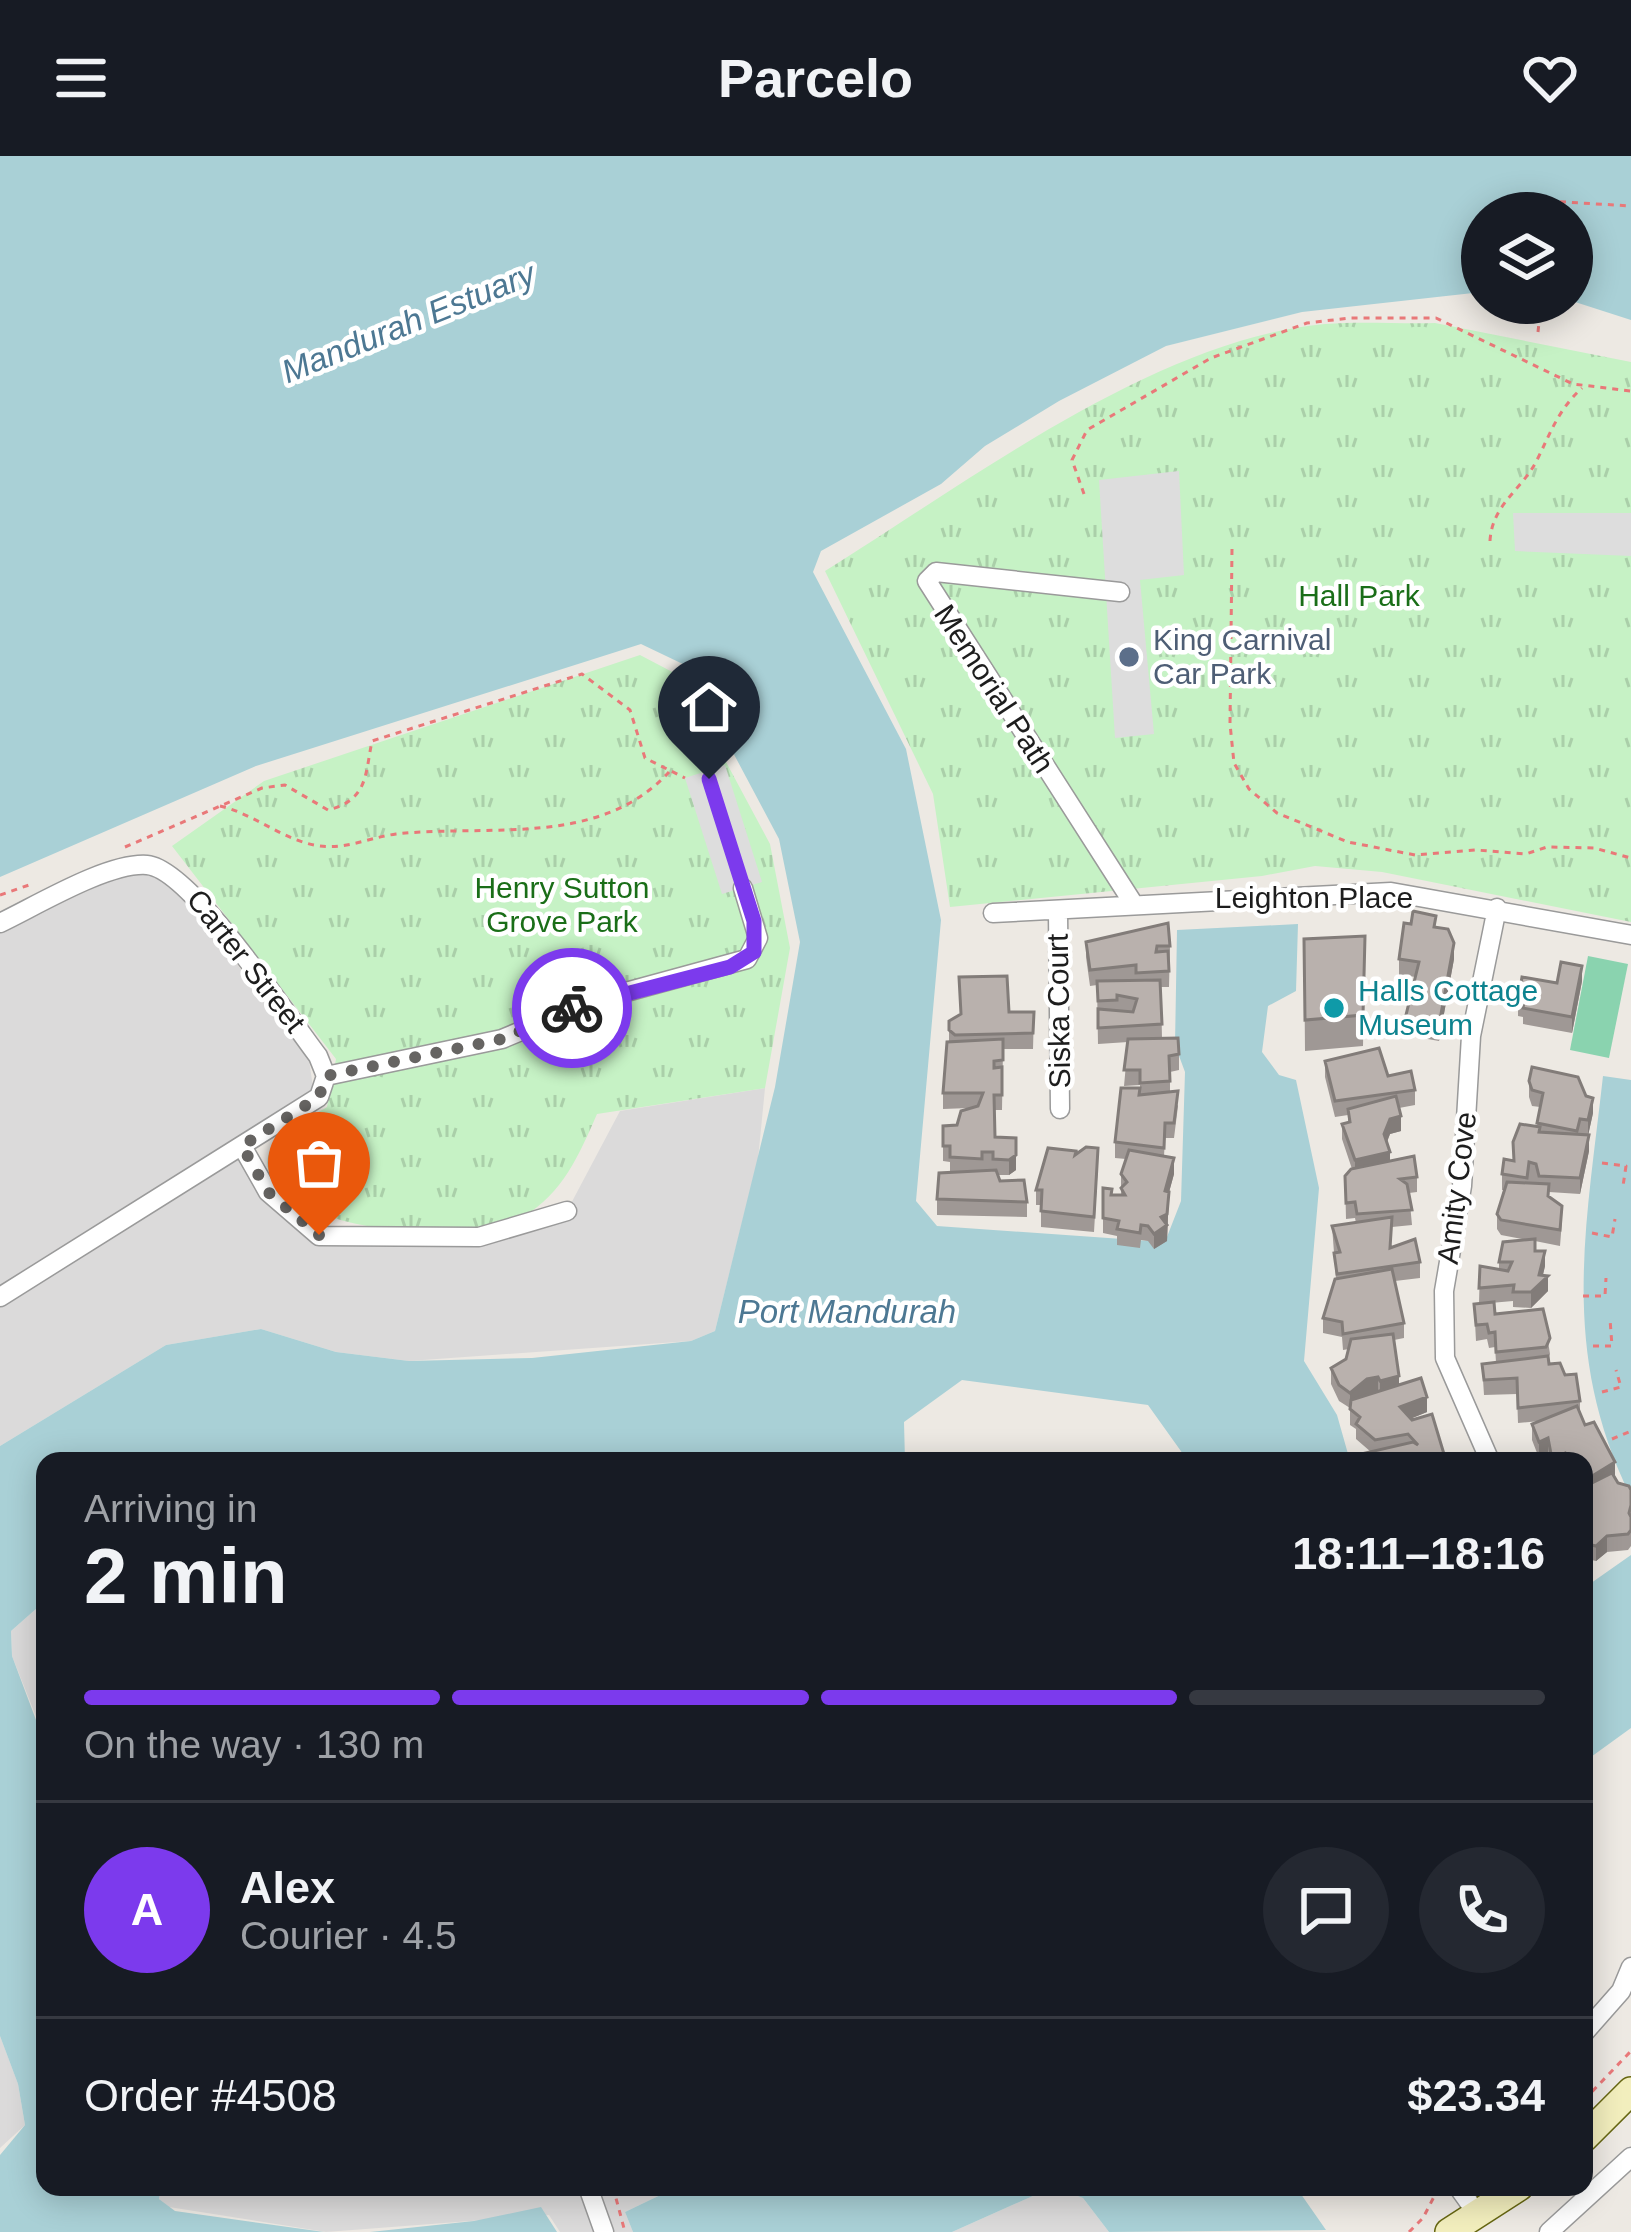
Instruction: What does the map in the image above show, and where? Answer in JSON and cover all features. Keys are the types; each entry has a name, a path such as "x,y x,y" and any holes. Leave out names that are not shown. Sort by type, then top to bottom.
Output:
{"street":[{"name":"Memorial Path","path":"1120,592 935,572 927,581 1133,903"},
{"name":"Carter Street","path":"0,922 109,872 148,864 184,881 318,1055 326,1076"},
{"path":"0,1298 319,1097 326,1076 502,1039 593,1001 747,959 758,938 743,888"},
{"name":"Leighton Place","path":"993,913 1391,892 1631,935"},
{"name":"Amity Cove","path":"1486,1452 1445,1358 1444,1291 1462,1186 1471,1036 1497,908"},
{"name":"Siska Court","path":"1058,912 1060,1109"},
{"path":"242,1146 268,1192 319,1235 478,1237 567,1211"},
{"path":"1593,2023 1621,1991 1631,1967"},
{"path":"1593,2129 1631,2091"},
{"path":"1593,2192 1631,2157"},
{"path":"591,2196 604,2232"},
{"path":"1464,2196 1478,2216"},
{"path":"1449,2232 1506,2196"},
{"path":"1549,2232 1588,2196"}],"lane":[{"path":"709,779 743,888"}],"path":[{"path":"1593,204 1631,206"},
{"path":"1084,494 1072,460 1087,430 1211,358 1306,323 1436,318 1538,370 1584,386 1631,391"},
{"path":"1538,332 1539,324"},
{"path":"1490,541 1491,523 1503,502 1538,459 1564,404 1584,386"},
{"path":"1232,549 1229,724 1234,763 1249,789 1277,813 1348,842 1415,855 1476,850 1526,854 1546,847 1594,848 1631,858"},
{"path":"112,852 219,806 285,785 328,810 347,805 368,782 372,741 582,674 630,710 644,758 686,778"},
{"path":"219,806 247,813 289,838 346,848 400,833 521,831 588,820 634,805 670,771"},
{"path":"0,895 42,880"},
{"path":"1602,1163 1626,1166 1623,1186"},
{"path":"1592,1233 1612,1237 1615,1219"},
{"path":"1583,1296 1605,1297 1606,1278"},
{"path":"1593,1346 1612,1346 1610,1319"},
{"path":"1602,1392 1621,1387 1616,1370"},
{"path":"1612,1439 1631,1431"},
{"path":"1593,2091 1631,2051"},
{"path":"615,2196 625,2232"},
{"path":"1408,2232 1423,2218 1434,2196"}],"shaded area":[{"name":"King Carnival Car Park","path":"1179,471 1184,575 1140,580 1154,734 1115,738 1099,480"},
{"path":"1513,513 1631,513 1631,556 1515,551"},
{"path":"725,765 762,882 722,894 685,778"},
{"path":"143,871 179,887 309,1060 313,1087 302,1100 231,1143 300,1229 479,1237 567,1211 620,1111 765,1088 758,1159 715,1331 691,1341 409,1361 336,1352 261,1329 166,1345 0,1446 0,931 120,876"},
{"path":"36,1609 36,1716 12,1656 11,1631"},
{"path":"0,2036 18,2084 25,2125 0,2148"},
{"path":"658,2196 625,2212 633,2232 560,2232 549,2215 326,2232 169,2207 159,2199"},
{"path":"1033,2196 1078,2196 1109,2232 952,2232"}],"green space":[{"name":"Hall Park","path":"1435,323 1631,362 1631,922 1382,872 1315,866 1262,876 950,907 933,794 825,571 1065,420 1196,357 1261,335 1325,324"},
{"name":"Henry Sutton Grove Park","path":"640,655 680,676 770,844 790,948 765,1088 597,1114 576,1158 549,1197 523,1217 499,1226 467,1231 390,1229 316,1212 288,1197 271,1178 269,1152 285,1132 327,1107 336,1059 172,846 264,781"},
{"path":"1588,956 1628,964 1609,1058 1570,1050"}],"water":[{"path":"0,156 1631,156 1631,320 1593,308 1593,192 1461,192 1461,294 1302,312 1166,346 1059,401 985,446 941,484 821,551 813,572 906,749 941,920 916,1201 937,1226 1165,1242 1181,1201 1185,1072 1175,1045 1177,930 1298,924 1296,991 1268,1006 1262,1052 1279,1075 1296,1080 1319,1188 1304,1361 1337,1415 1347,1452 1182,1452 1148,1405 962,1380 904,1422 905,1452 36,1452 36,1609 11,1631 12,1656 36,1720 36,2196 160,2196 175,2211 324,2232 0,2232 0,2155 25,2125 18,2084 0,2036 0,1446 166,1345 261,1329 336,1352 409,1361 532,1358 691,1341 715,1331 775,1087 800,942 779,839 687,666 641,644 256,766 0,877"},
{"path":"1603,1076 1631,1080 1631,1497 1608,1443 1586,1340 1585,1238"},
{"path":"1631,1555 1631,1728 1593,1755 1593,1582"},
{"path":"658,2196 1033,2196 952,2232 633,2232 625,2212"},
{"path":"1078,2196 1302,2196 1326,2230 1109,2232"},
{"path":"541,2207 557,2232 370,2232 474,2221"}],"building":[{"path":"1413,911 1436,916 1434,927 1448,929 1454,943 1439,1025 1405,1019 1419,962 1399,959 1404,923 1411,924"},
{"path":"1168,923 1170,946 1157,946 1156,952 1168,951 1169,971 1136,973 1136,965 1090,970 1086,942"},
{"name":"Halls Cottage Museum","path":"1365,936 1363,1015 1305,1020 1304,939"},
{"path":"1561,962 1582,966 1572,1017 1523,1008 1524,1002 1518,1001 1522,977 1557,983"},
{"path":"1007,976 1009,1012 1034,1012 1033,1033 955,1035 949,1030 949,1021 961,1014 959,977"},
{"path":"1160,980 1162,1024 1098,1028 1098,1009 1133,1012 1137,999 1117,995 1117,1000 1098,1001 1097,981"},
{"path":"1178,1038 1179,1054 1169,1056 1170,1081 1140,1083 1140,1070 1124,1070 1128,1039"},
{"path":"1003,1039 1003,1060 994,1061 994,1068 1002,1067 1002,1095 994,1095 995,1137 1016,1138 1016,1155 1009,1160 993,1159 993,1152 982,1152 982,1159 950,1157 950,1146 943,1146 943,1126 957,1125 961,1111 978,1106 983,1093 943,1093 947,1042"},
{"path":"1379,1048 1388,1076 1411,1071 1415,1090 1335,1101 1325,1061"},
{"path":"1532,1067 1578,1077 1586,1096 1593,1098 1588,1120 1580,1119 1577,1131 1537,1123 1543,1093 1532,1090"},
{"path":"1121,1088 1140,1088 1139,1095 1178,1091 1174,1123 1165,1123 1164,1148 1115,1142"},
{"path":"1396,1096 1401,1116 1390,1119 1384,1134 1390,1152 1355,1160 1342,1124 1350,1122 1348,1109"},
{"path":"1520,1124 1540,1127 1539,1132 1589,1135 1580,1178 1539,1176 1536,1164 1529,1162 1527,1178 1502,1174 1504,1159 1514,1161 1513,1142"},
{"path":"1086,1147 1098,1148 1094,1217 1041,1211 1042,1190 1036,1190 1048,1148 1076,1151 1075,1155"},
{"path":"1129,1150 1174,1158 1165,1191 1169,1192 1167,1214 1161,1217 1167,1225 1154,1234 1141,1225 1140,1233 1117,1229 1119,1221 1103,1218 1103,1188 1112,1189 1111,1195 1125,1195 1121,1188 1127,1182 1121,1174"},
{"path":"1414,1156 1417,1177 1400,1179 1407,1184 1412,1210 1357,1214 1355,1202 1346,1203 1345,1176 1351,1169"},
{"path":"996,1170 1000,1181 1024,1180 1027,1202 937,1199 939,1173"},
{"path":"1507,1182 1549,1184 1548,1196 1562,1206 1560,1230 1501,1220 1497,1214"},
{"path":"1392,1217 1390,1248 1415,1239 1420,1262 1337,1274 1334,1253 1340,1252 1332,1226"},
{"path":"1535,1239 1535,1251 1545,1251 1539,1275 1548,1276 1531,1292 1513,1292 1514,1285 1479,1288 1480,1266 1508,1271 1512,1262 1499,1262 1503,1242"},
{"path":"1392,1269 1404,1323 1343,1334 1342,1322 1323,1318 1335,1279"},
{"path":"1494,1302 1495,1314 1543,1309 1550,1338 1546,1347 1496,1352 1495,1332 1489,1333 1487,1324 1476,1325 1474,1304"},
{"path":"1393,1334 1399,1376 1367,1379 1350,1393 1339,1385 1331,1368 1346,1359 1351,1339"},
{"path":"1548,1356 1549,1364 1560,1363 1565,1375 1576,1374 1580,1401 1518,1408 1517,1378 1484,1380 1482,1364"},
{"path":"1421,1378 1427,1397 1400,1407 1412,1420 1432,1414 1443,1452 1369,1452 1413,1442 1418,1445 1408,1434 1375,1440 1356,1424 1360,1417 1350,1409 1351,1400"},
{"path":"1577,1406 1585,1425 1594,1422 1615,1462 1593,1475 1593,1452 1551,1452 1548,1438 1539,1442 1532,1424"},
{"path":"1612,1473 1631,1490 1631,1530 1607,1536 1596,1546 1593,1545 1593,1482"}],"way so far":[{"path":"319,1235 268,1192 242,1146 319,1097 326,1076 502,1039 572,1008"}],"place":[{"name":"King Carnival Car Park","path":"1129,657"},
{"name":"Halls Cottage Museum","path":"1334,1008"}],"route":[{"path":"572,1008 730,967 754,952 758,938 754,921 709,779"}],"water label":[{"name":"Mandurah Estuary","path":"408,322"},
{"name":"Port Mandurah","path":"847,1311"}]}
